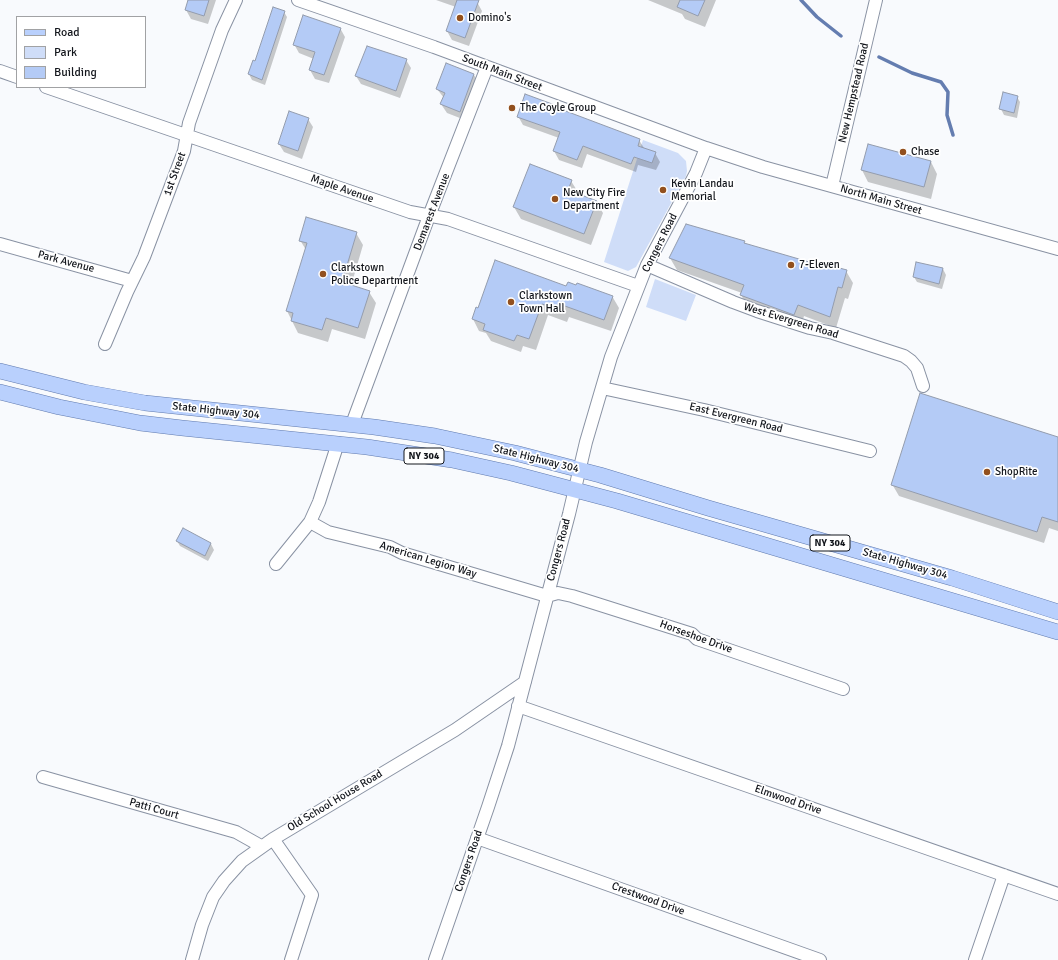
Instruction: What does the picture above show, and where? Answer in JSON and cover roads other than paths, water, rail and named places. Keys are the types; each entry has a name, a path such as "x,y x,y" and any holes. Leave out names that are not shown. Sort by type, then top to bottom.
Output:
{"main road":[{"name":"State Highway 304","path":"0,371 84,392 145,402 352,424 462,441 515,453 580,469 708,508 952,578 1058,612"},
{"name":"State Highway 304","path":"0,392 60,408 140,423 338,443 472,464 575,489 1058,632"}],"street":[{"name":"1st Street","path":"105,344 147,250 184,151 189,123 222,30 236,0"},
{"name":"South Main Street","path":"298,0 487,67 706,148"},
{"name":"New Hempstead Road","path":"832,186 876,0"},
{"name":"Demarest Avenue","path":"352,424 429,216 487,67"},
{"path":"0,71 16,77"},
{"name":"Maple Avenue","path":"49,88 410,212 448,219 638,286"},
{"name":"North Main Street","path":"706,148 832,186 1058,249"},
{"name":"Congers Road","path":"435,960 501,768 525,682 586,442 617,341 647,265 696,172 706,148"},
{"name":"Park Avenue","path":"0,244 132,281"},
{"name":"West Evergreen Road","path":"647,265 733,302 810,328 833,333 904,356 917,368 923,386"},
{"name":"East Evergreen Road","path":"602,388 704,410 870,451"},
{"path":"276,564 310,522 338,443"},
{"name":"American Legion Way","path":"310,522 328,532 390,548 402,553 547,596"},
{"name":"Horseshoe Drive","path":"547,596 558,593 572,596 692,634 697,639 843,689"},
{"name":"Old School House Road","path":"192,960 202,925 213,898 224,881 242,861 261,846 455,730 525,682"},
{"name":"Elmwood Drive","path":"518,706 1058,894"},
{"name":"Patti Court","path":"43,777 236,832 261,846"},
{"name":"Crestwood Drive","path":"477,838 820,960"},
{"path":"273,839 312,895 291,960"},
{"path":"975,960 1004,875"}],"waterway":[{"path":"801,0 817,17 841,36"},
{"path":"879,57 912,73 941,82 948,92 947,115 953,135"}],"place":[{"name":"Domino's","path":"460,18"},
{"name":"The Coyle Group","path":"512,108"},
{"name":"Chase","path":"903,152"},
{"name":"Kevin Landau Memorial","path":"663,190"},
{"name":"New City Fire Department","path":"555,199"},
{"name":"7-Eleven","path":"791,265"},
{"name":"Clarkstown Police Department","path":"323,274"},
{"name":"Clarkstown Town Hall","path":"511,302"},
{"name":"ShopRite","path":"987,472"}]}
